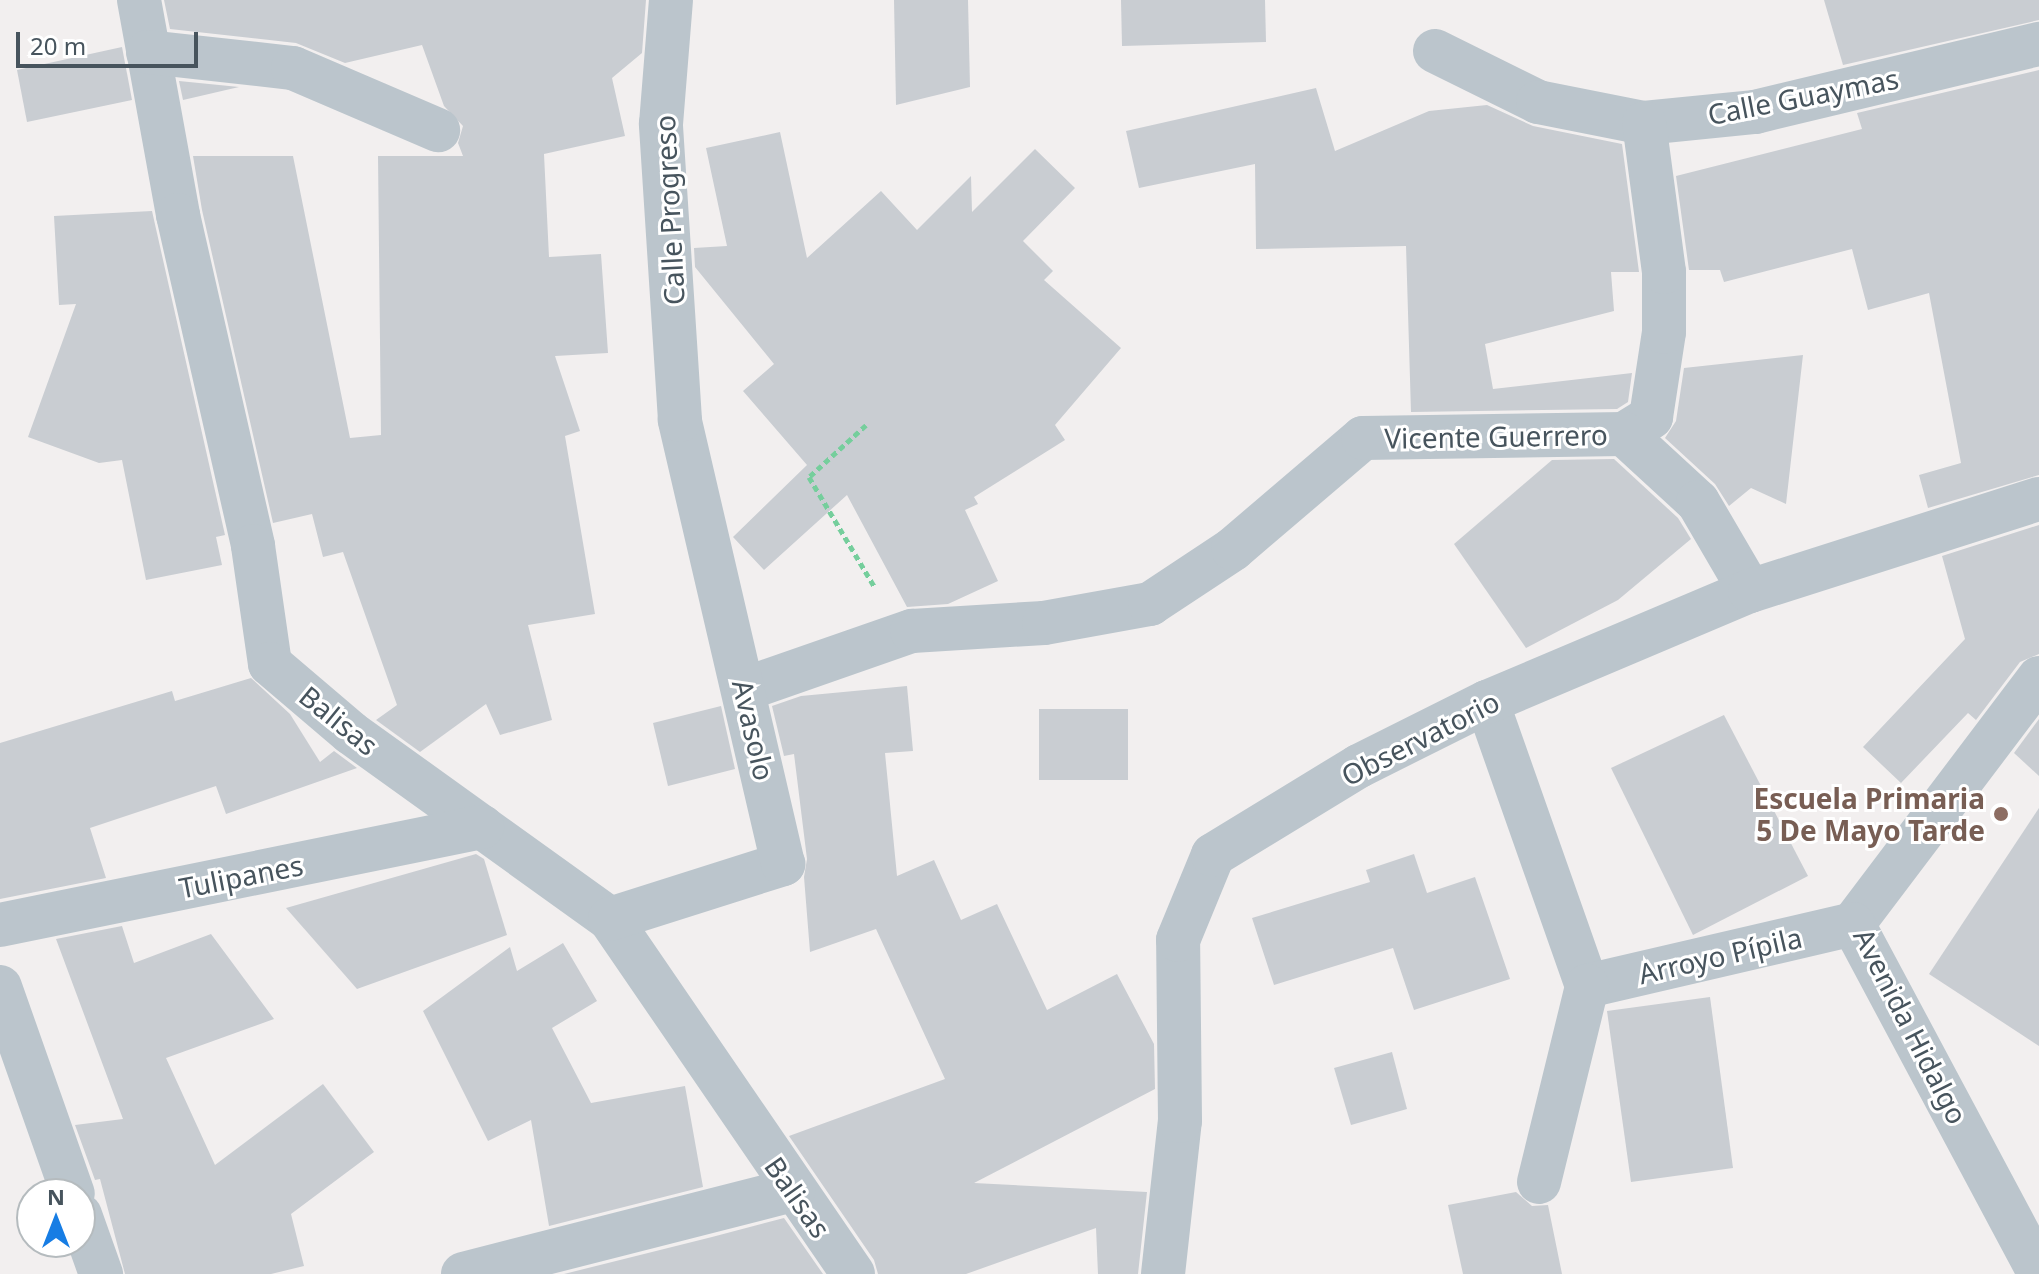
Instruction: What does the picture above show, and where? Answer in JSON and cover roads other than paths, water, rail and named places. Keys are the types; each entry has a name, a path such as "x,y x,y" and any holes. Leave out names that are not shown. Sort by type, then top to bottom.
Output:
{"street":[{"name":"Balisas","path":"139,0 178,215 253,546 270,664 351,733 610,919 853,1274"},
{"name":"Calle Progreso","path":"671,0 661,124 680,420"},
{"name":"Calle Guaymas","path":"1435,51 1538,102 1644,123 1755,112 2039,44"},
{"path":"148,52 293,68 438,130"},
{"path":"1624,434 1651,417 1664,332 1664,272 1644,123"},
{"name":"Avasolo","path":"610,919 783,864 745,689 680,420"},
{"name":"Vicente Guerrero","path":"745,689 912,631 1044,623 1150,604 1233,549 1363,438 1624,434 1698,502 1750,591"},
{"name":"Observatorio","path":"1163,1274 1180,1121 1178,940 1213,855 1359,766 1487,702 1750,591 2039,499"},
{"name":"Avenida Hidalgo","path":"2039,678 1853,924 2039,1272"},
{"path":"1487,702 1587,986 1539,1182"},
{"name":"Tulipanes","path":"0,925 482,827"},
{"name":"Arroyo Pípila","path":"1587,986 1853,924"},
{"path":"0,987 67,1178"},
{"path":"463,1274 793,1190"}],"place":[{"name":"Escuela Primaria 5 De Mayo Tarde","path":"2001,814"}]}
